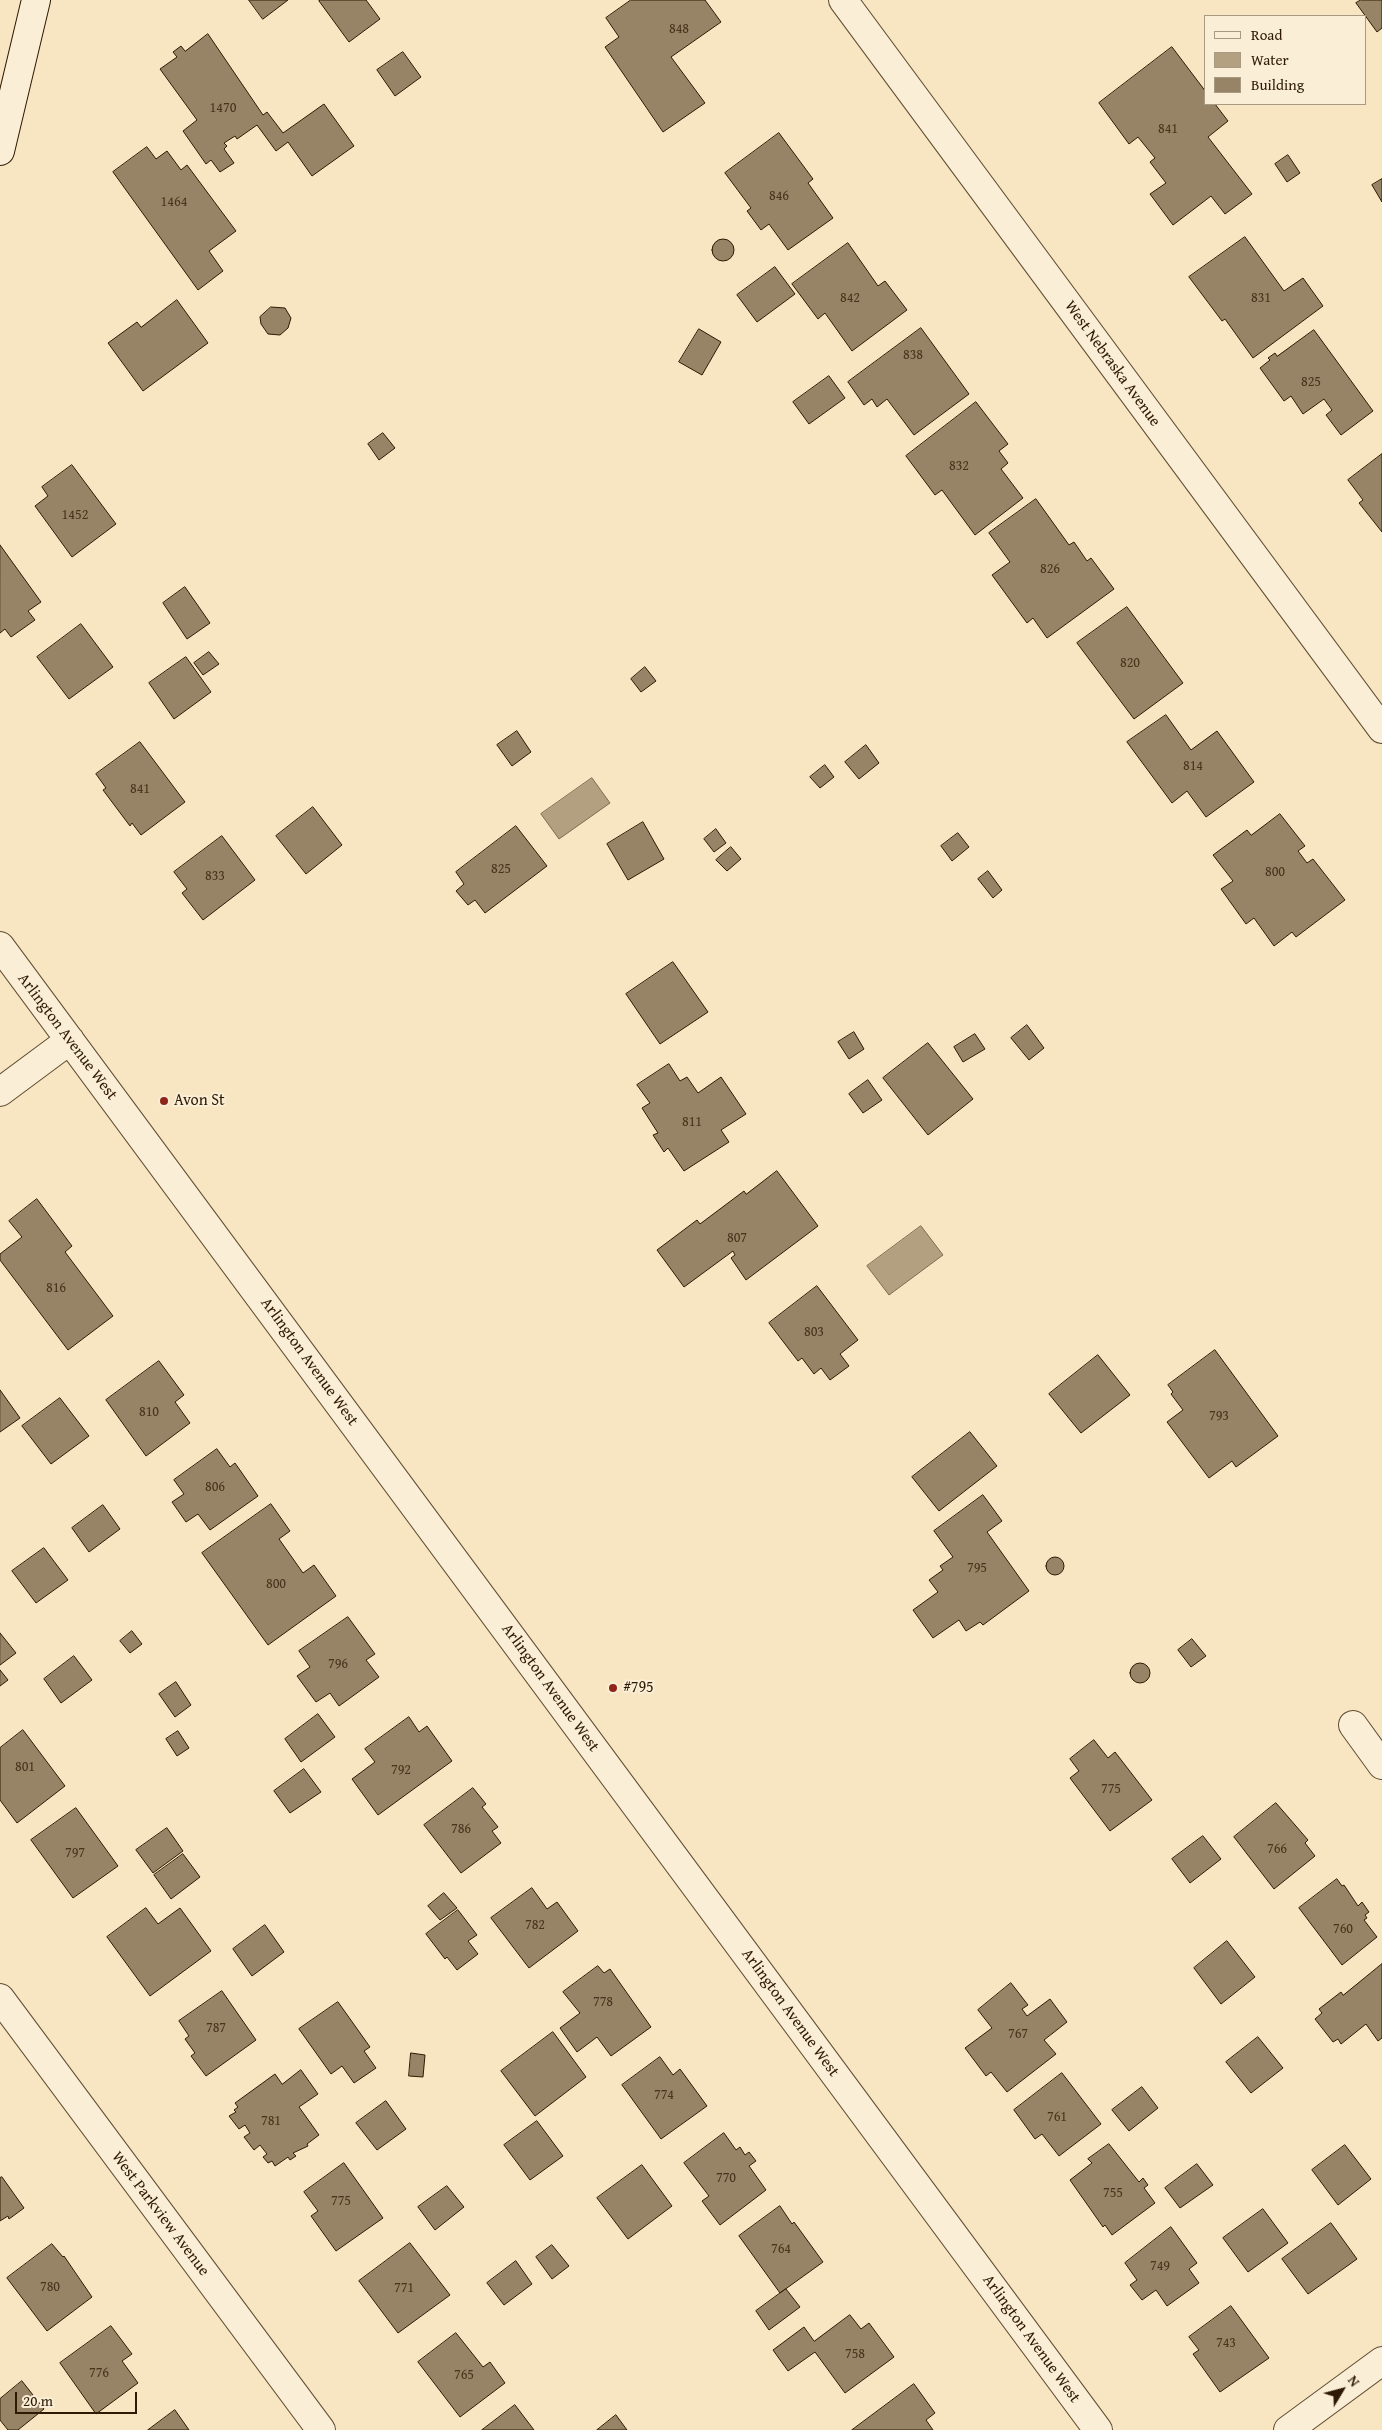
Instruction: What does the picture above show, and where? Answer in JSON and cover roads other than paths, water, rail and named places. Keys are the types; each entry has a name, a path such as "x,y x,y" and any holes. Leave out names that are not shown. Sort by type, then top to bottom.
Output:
{"street":[{"path":"0,151 36,0"},
{"name":"West Nebraska Avenue","path":"843,0 1382,729"},
{"name":"Arlington Avenue West","path":"0,946 1098,2430"},
{"path":"0,1092 70,1040"},
{"path":"1353,1725 1382,1765"},
{"name":"West Parkview Avenue","path":"0,1998 321,2430"},
{"path":"1288,2430 1382,2361"}],"water":[{"path":"592,778 610,803 559,839 541,814"},
{"path":"921,1226 943,1255 889,1295 867,1266"}],"place":[{"name":"Avon St","path":"164,1101"},
{"name":"#795","path":"613,1688"}]}
